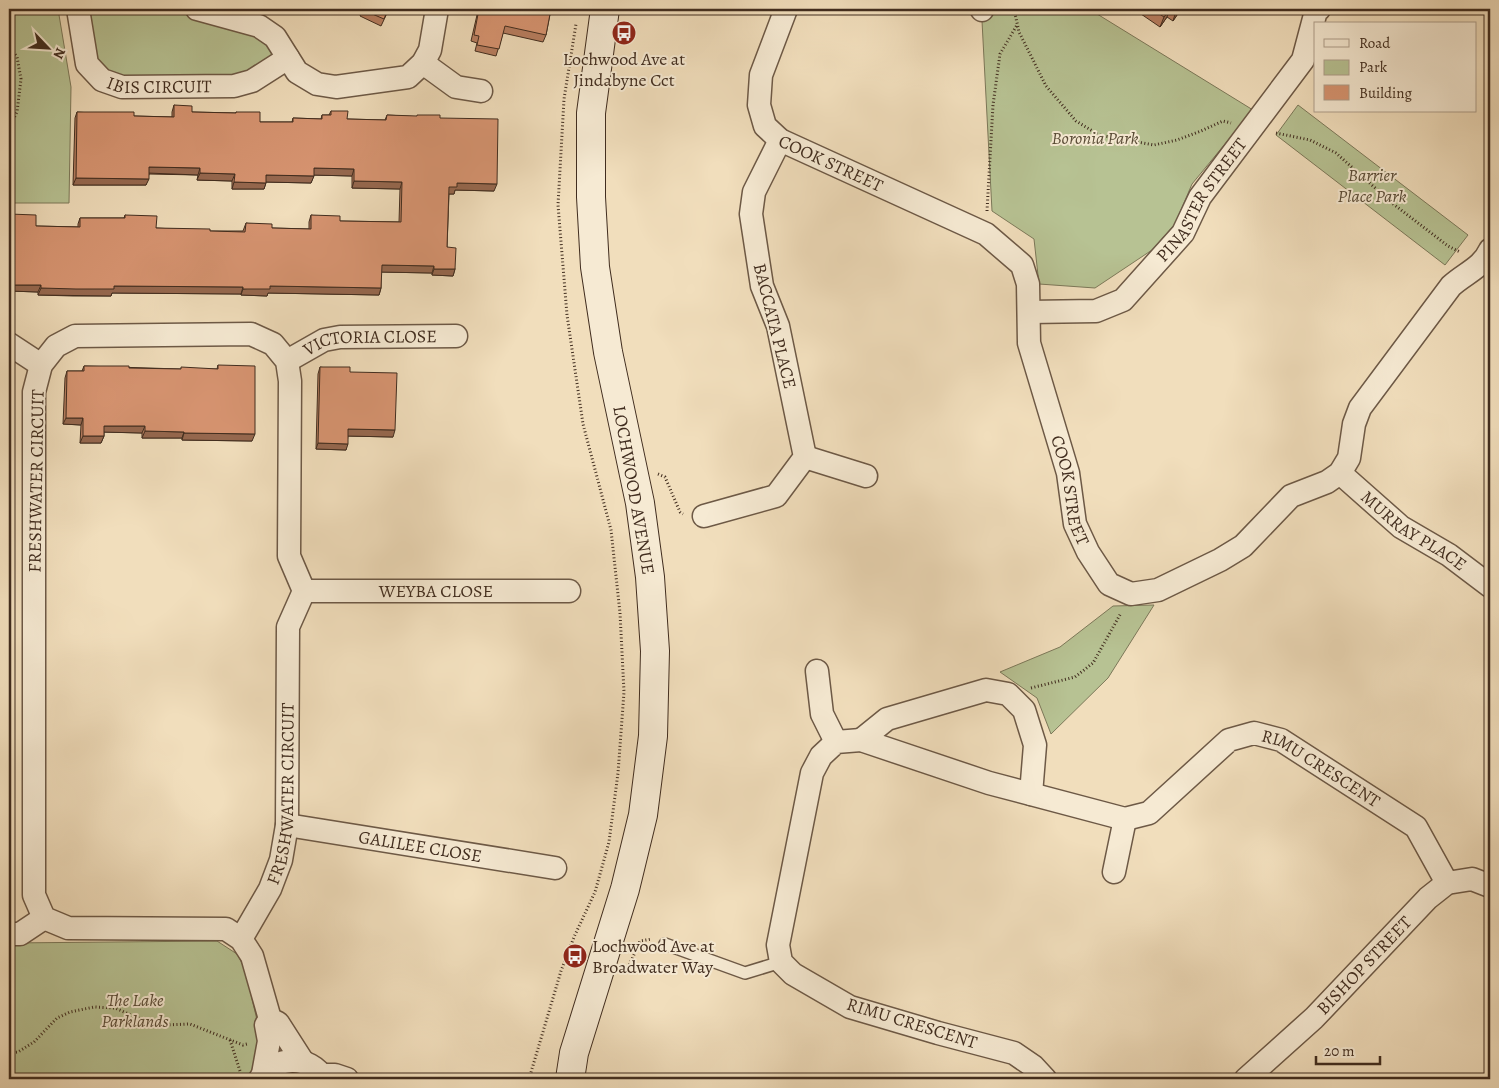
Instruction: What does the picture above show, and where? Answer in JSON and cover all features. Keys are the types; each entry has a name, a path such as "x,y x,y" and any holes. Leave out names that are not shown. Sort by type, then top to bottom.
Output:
{"street":[{"name":"IBIS CIRCUIT","path":"78,9 86,64 102,80 122,86 234,86 252,81 288,58"},
{"path":"197,9 259,26 275,37 298,72 317,84 336,87 408,76 423,64 430,50 437,9"},
{"name":"LOCHWOOD AVENUE","path":"570,1079 574,1053 625,889 643,815 653,736 655,651 650,577 640,503 608,352 595,267 591,206 591,113 605,9"},
{"name":"COOK STREET","path":"786,9 761,75 759,105 765,126 780,140 986,234 1022,265 1028,284 1029,343 1068,473 1075,524 1088,552 1109,584 1131,594"},
{"name":"PINASTER STREET","path":"1028,312 1096,311 1123,300 1183,233 1200,197 1303,60 1316,9"},
{"path":"423,64 456,87 481,91"},
{"name":"BACCATA PLACE","path":"780,140 754,192 751,214 762,286 778,326 805,457"},
{"path":"1131,594 1158,590 1220,560 1243,546 1291,496 1328,482 1340,473 1349,458 1354,424 1360,408 1451,286 1489,257"},
{"name":"FRESHWATER CIRCUIT","path":"44,918 34,895 34,392 41,365 56,346 75,336 251,334 273,344 287,361"},
{"name":"VICTORIA CLOSE","path":"287,361 324,340 340,337 456,336"},
{"path":"9,344 41,365"},
{"path":"287,361 290,381 289,556 304,590"},
{"path":"704,516 776,496 805,457 866,476"},
{"name":"MURRAY PLACE","path":"1340,473 1401,527 1449,555 1490,586"},
{"name":"FRESHWATER CIRCUIT","path":"241,939 270,889 281,860 287,825 288,628 304,590"},
{"name":"WEYBA CLOSE","path":"304,590 569,591"},
{"path":"781,962 778,946 812,773 821,756 836,742 822,714 817,671"},
{"path":"861,740 887,718 986,690 1008,694 1024,710 1035,745 1030,794"},
{"name":"RIMU CRESCENT","path":"836,742 861,740 989,783 1125,819 1149,813 1229,740 1254,733 1281,740 1416,827 1447,883"},
{"path":"1114,872 1125,819"},
{"name":"GALILEE CLOSE","path":"287,825 554,868"},
{"name":"BISHOP STREET","path":"1246,1079 1314,1018 1428,898 1447,883 1472,879 1490,886"},
{"path":"9,934 20,934 44,918 68,928 226,928 241,939 252,956 270,1030"},
{"name":"RIMU CRESCENT","path":"781,962 793,974 850,1007 1014,1053 1033,1066 1045,1079"},
{"path":"254,1076 270,1030 278,1023 303,1062"},
{"name":"LOCHWOOD AVENUE","path":"558,1079 574,1053"},
{"path":"254,1076 271,1066 292,1060 314,1067 323,1077 335,1075 347,1079"}],"lane":[{"path":"664,944 745,973 781,962"}],"path":[{"path":"986,234 993,105 1000,54 1017,24"},
{"path":"9,46 17,56 21,79 17,112 9,128"},
{"path":"631,460 665,477 680,512 690,520 704,516"},
{"path":"529,1079 561,971 595,892 609,842 618,773 624,692 620,613 611,530"},
{"path":"1008,694 1075,677 1092,663 1131,594"},
{"path":"626,971 640,941 650,939 664,944"},
{"path":"9,1053 18,1052 34,1042 57,1018 70,1012 94,1007 115,1008 138,1018 164,1024 190,1024 243,1045 270,1030"},
{"path":"230,1040 240,1068 254,1076"}],"green space":[{"path":"9,9 58,9 71,87 69,203 9,203"},
{"path":"78,9 197,9 259,26 288,58 252,81 102,80"},
{"name":"Boronia Park","path":"987,9 1089,9 1253,110 1192,184 1175,224 1152,250 1095,288 1039,284 1034,239 992,211 982,21"},
{"name":"Barrier Place Park","path":"1298,105 1468,235 1445,265 1276,135"},
{"path":"1154,605 1108,678 1051,734 1037,698 1000,672 1060,647 1113,606"},
{"name":"The Lake Parklands","path":"217,941 237,954 245,969 261,1037 253,1079 9,1079 9,943"}],"building":[{"path":"363,9 388,9 384,19"},
{"path":"479,9 551,9 546,35 505,26 499,49 477,45 479,36 474,35"},
{"path":"1152,9 1170,9 1164,17"},
{"path":"174,105 192,106 192,112 260,112 260,122 293,122 293,118 322,119 322,115 331,115 331,111 348,111 347,119 386,120 387,115 440,115 440,118 498,119 497,184 457,183 457,187 449,187 447,247 456,248 455,269 434,269 434,266 382,265 381,288 270,286 270,289 243,289 243,287 114,286 114,289 76,289 41,288 41,285 9,285 9,214 36,215 36,226 80,227 80,218 125,218 125,215 157,216 156,228 245,232 246,223 272,224 272,228 311,229 311,215 340,216 340,221 401,222 402,182 354,181 354,169 314,168 314,176 266,175 266,183 234,182 235,174 200,173 200,168 149,167 149,179 76,178 77,112 134,112 134,116 174,117"},
{"path":"218,365 255,366 255,434 145,431 145,426 104,426 104,436 83,436 83,418 66,418 67,371 84,371 84,366 218,369"},
{"path":"320,367 350,367 350,372 397,373 395,430 348,429 348,444 318,443"}],"place":[{"name":"Lochwood Ave at Jindabyne Cct","path":"624,33"},
{"name":"Lochwood Ave at Broadwater Way","path":"575,956"}]}
